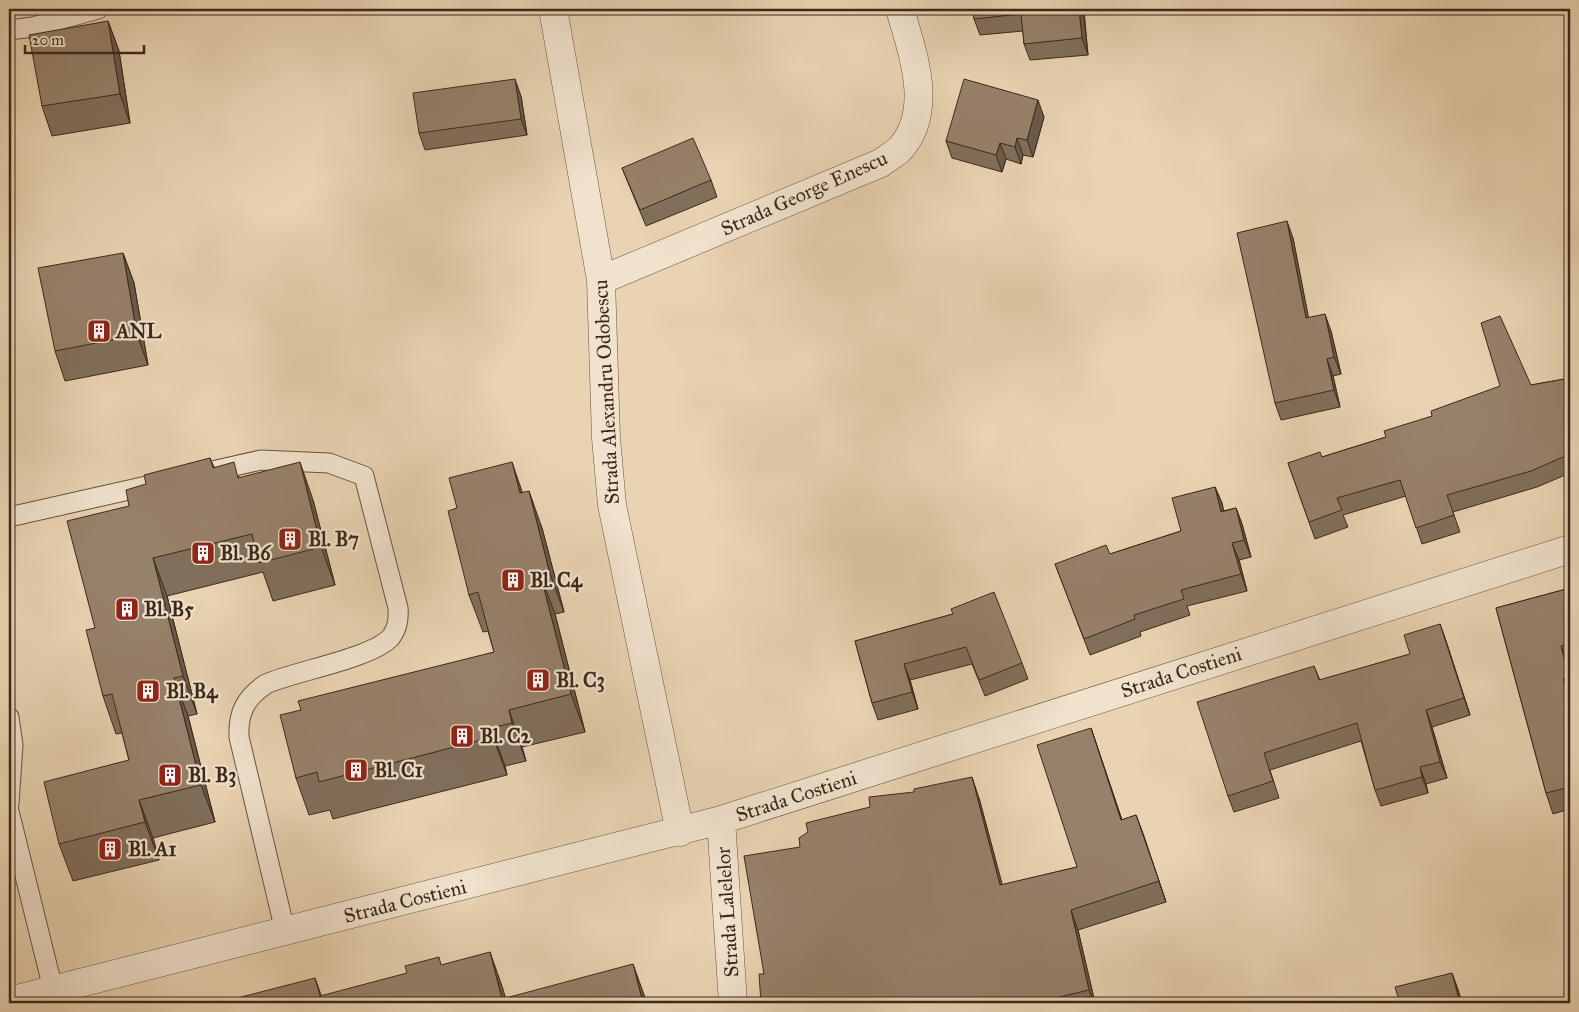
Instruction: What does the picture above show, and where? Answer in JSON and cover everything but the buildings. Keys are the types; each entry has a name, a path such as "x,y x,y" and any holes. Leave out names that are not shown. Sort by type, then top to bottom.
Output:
{"street":[{"name":"Strada Alexandru Odobescu","path":"553,9 601,280 606,438 612,505 680,832"},
{"name":"Strada George Enescu","path":"601,280 882,163 900,149 912,129 918,106 915,65 900,9"},
{"name":"Strada Costieni","path":"9,1001 680,832 1570,549"},
{"name":"Strada Lalelelor","path":"721,820 734,1003"}],"lane":[{"path":"9,30 34,27 98,9"},
{"path":"193,476 261,460 328,464 364,476 398,608 398,624 395,632 378,648 266,684 254,693 240,712 239,737 285,931"},
{"path":"9,517 164,482"},
{"path":"9,717 13,744 9,804"},
{"path":"9,812 53,989"}],"place":[{"name":"ANL","path":"99,331"},
{"name":"Bl. B7","path":"290,539"},
{"name":"Bl. B6","path":"203,553"},
{"name":"Bl. C4","path":"513,580"},
{"name":"Bl. B5","path":"127,609"},
{"name":"Bl. C3","path":"538,680"},
{"name":"Bl. B4","path":"148,691"},
{"name":"Bl. C2","path":"462,736"},
{"name":"Bl. C1","path":"356,770"},
{"name":"Bl. B3","path":"170,775"},
{"name":"Bl. A1","path":"110,849"}]}
